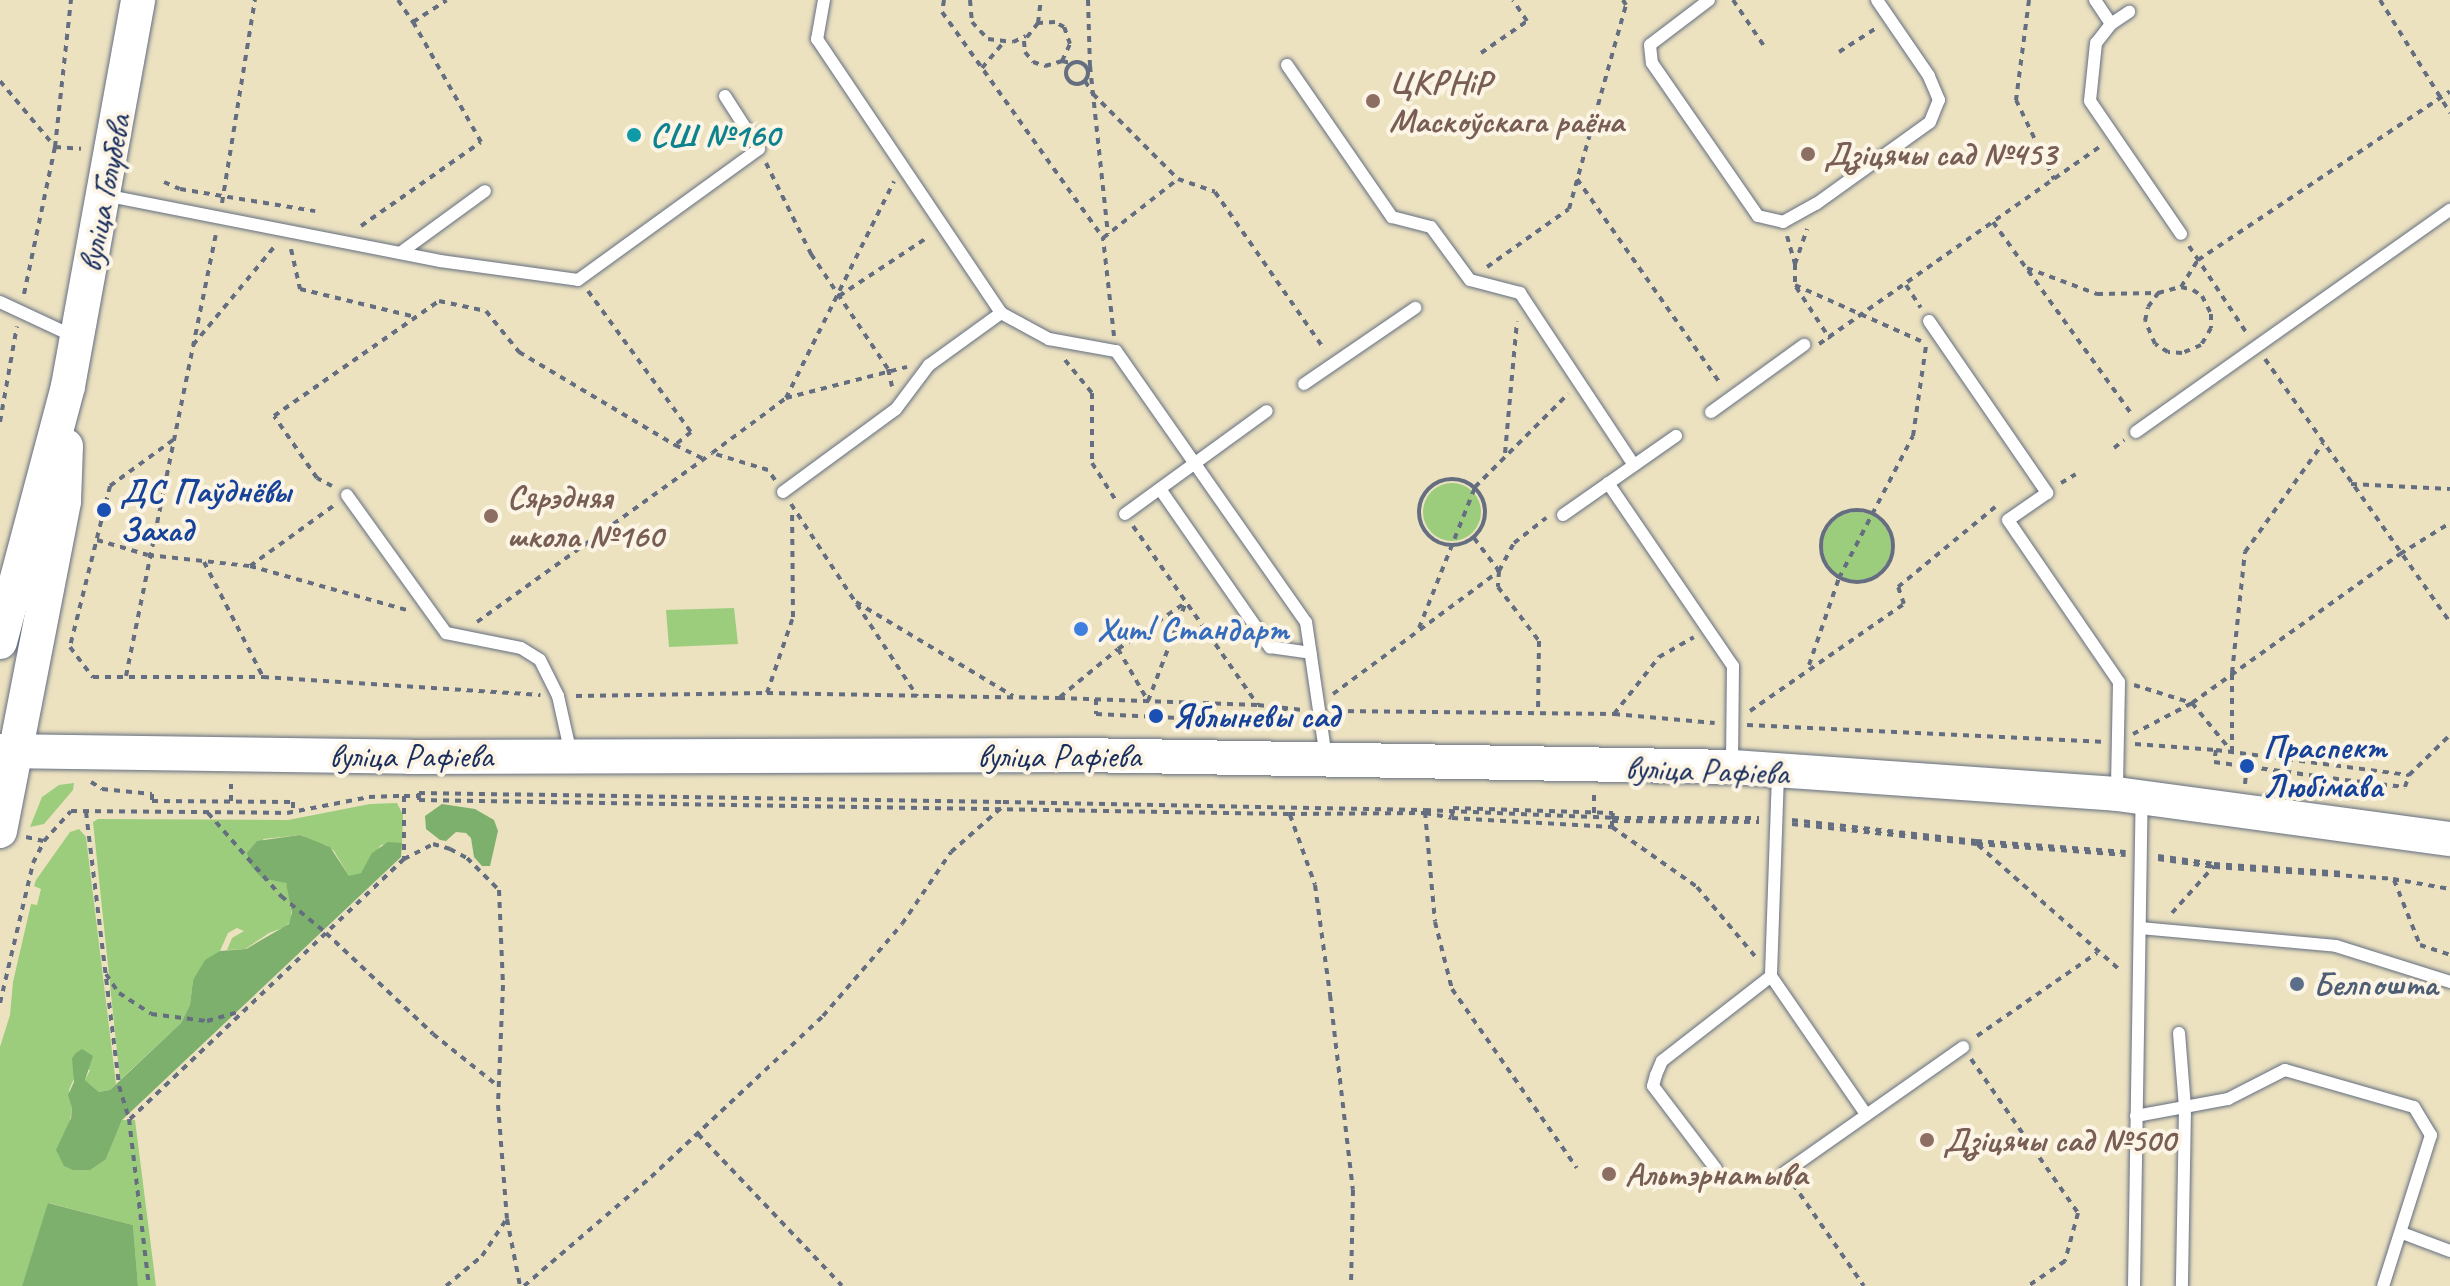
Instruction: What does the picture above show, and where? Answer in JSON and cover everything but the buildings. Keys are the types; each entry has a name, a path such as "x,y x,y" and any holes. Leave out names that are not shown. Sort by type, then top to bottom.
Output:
{"main road":[{"name":"вуліца Голубева","path":"0,642 68,386 138,0"},
{"name":"вуліца Голубева","path":"13,834 9,751 64,501 68,386"},
{"name":"вуліца Рафіева","path":"9,751 571,757 1080,755 1732,767 2130,796 2450,839"}],"lane":[{"path":"824,0 817,39 1001,313 1049,339 1116,351 1306,622 1327,758"},
{"path":"1709,0 1650,45 1652,63 1758,216 1783,222 1816,204 1930,122 1939,100 1929,76 1877,0"},
{"path":"2095,0 2111,24"},
{"path":"2129,12 2111,24 2096,43 2090,101 2181,234"},
{"path":"1287,65 1392,217 1431,227 1470,280 1520,293 1634,465"},
{"path":"104,195 287,234 578,280 759,149 725,96"},
{"path":"400,253 485,191"},
{"path":"2138,430 2450,210"},
{"path":"0,302 77,338"},
{"path":"1304,384 1415,308"},
{"path":"783,492 896,409 929,365 1001,313"},
{"path":"1929,321 2047,493 2008,520 2119,682 2117,743 2141,855 2134,1286"},
{"path":"1711,412 1804,345"},
{"path":"1125,514 1267,411"},
{"path":"1558,514 1676,436"},
{"path":"1608,483 1733,666 1732,767"},
{"path":"1160,489 1270,647 1311,653"},
{"path":"347,495 446,633 521,648 540,660 558,696 571,757"},
{"path":"1778,771 1771,976 1866,1114"},
{"path":"2140,928 2336,946 2450,982"},
{"path":"1716,1169 1653,1086 1656,1075 1662,1061 1771,976"},
{"path":"2179,1033 2185,1108 2182,1286"},
{"path":"1784,1173 1963,1047"},
{"path":"2136,1116 2228,1099 2285,1070 2414,1107 2431,1135 2383,1286"},
{"path":"2402,1233 2450,1251"}],"path":[{"path":"0,422 55,147 71,0"},
{"path":"126,676 148,555 224,194 255,0"},
{"path":"339,242 481,142 398,0"},
{"path":"413,22 447,0"},
{"path":"944,0 942,12 1103,238 1116,351"},
{"path":"970,0 969,10 978,30 988,39 1003,43"},
{"path":"1041,0 1038,23 1024,41 1025,52 1033,62 1045,66 1077,61 1089,67"},
{"path":"1088,0 1089,67 1108,234"},
{"path":"1481,53 1527,21 1513,0"},
{"path":"1470,280 1569,209 1626,5 1623,0"},
{"path":"1733,0 1764,46"},
{"path":"2029,0 2016,100 2054,179"},
{"path":"2380,0 2450,113"},
{"path":"1839,52 1890,19"},
{"path":"1038,23 1055,22 1064,27 1070,44 1062,61"},
{"path":"982,68 1003,43 1030,33"},
{"path":"1071,63 1066,70 1070,82 1085,81"},
{"path":"1089,67 1085,81 1093,94 1178,179 1215,192 1330,357 1331,365"},
{"path":"0,81 55,147 81,149"},
{"path":"2181,287 2198,260 2450,91"},
{"path":"1804,345 1830,339 2114,136"},
{"path":"759,149 811,254 888,369 896,409"},
{"path":"786,398 902,165"},
{"path":"1103,238 1178,179"},
{"path":"1577,179 1728,397"},
{"path":"164,182 180,189 315,211 251,271 192,347"},
{"path":"1795,264 1816,204"},
{"path":"1783,222 1795,264 1795,285 1830,339"},
{"path":"1993,222 2138,430"},
{"path":"837,297 943,227"},
{"path":"287,234 300,289 416,317"},
{"path":"2181,234 2351,484 2450,622"},
{"path":"2027,268 2097,294 2158,293 2181,287 2202,296 2211,314 2207,337 2191,351 2168,352 2155,344 2147,332 2148,307 2158,293"},
{"path":"578,280 605,311 691,432 675,445"},
{"path":"1795,285 1927,343"},
{"path":"1808,667 1839,578 1913,436 1929,321 1906,285"},
{"path":"1505,455 1520,293"},
{"path":"250,566 347,495 317,478 274,416 439,301 486,311 519,352 675,445 704,459"},
{"path":"1049,339 1092,393 1092,463 1258,705"},
{"path":"460,634 786,398 888,369 929,365"},
{"path":"1418,630 1475,487 1580,383"},
{"path":"166,676 93,677 70,647 110,486 173,440"},
{"path":"2119,682 2155,689 2192,703 2232,752 2232,673 2245,552 2323,443"},
{"path":"712,453 768,470 917,696"},
{"path":"1447,479 1458,479 1475,487 1486,511 1484,523 1474,538 1449,546 1429,537 1418,512 1429,488 1447,479"},
{"path":"2351,484 2450,489"},
{"path":"1732,724 1808,667 1904,604 1898,587 2005,499"},
{"path":"767,693 793,617 792,506"},
{"path":"1845,512 1871,512 1887,525 1892,535 1893,554 1888,566 1873,579 1861,583 1839,578 1823,558 1823,532 1830,522 1845,512"},
{"path":"1538,712 1539,641 1498,587 1499,571 1514,543 1558,514"},
{"path":"2117,743 2192,703 2400,554 2450,523"},
{"path":"1474,538 1499,571"},
{"path":"97,540 148,555 250,566 436,619"},
{"path":"204,562 263,677"},
{"path":"1318,705 1499,571"},
{"path":"855,601 1015,697"},
{"path":"1059,698 1118,649 1186,602"},
{"path":"1118,649 1148,701 1186,602"},
{"path":"1614,714 1659,657 1707,630"},
{"path":"1096,699 1096,714 1283,723 1285,708"},
{"path":"2216,750 2214,762 2345,780 2405,787 2409,775"},
{"path":"84,782 95,783 102,789 152,794 152,801 293,802 293,812"},
{"path":"404,796 404,859"},
{"path":"0,1003 33,863 44,841 71,811 293,812 369,797 419,796 419,800 1425,812 1452,816 1612,822 1775,820 1977,843 2141,855 2214,865 2393,879 2450,887"},
{"path":"129,1119 404,859 433,844 450,849 467,858 499,890 503,985 498,1086 507,1219 522,1286 697,1134 823,1016 902,924 951,852 1002,805 1289,814 1425,812"},
{"path":"1452,816 1453,808 1613,813 1612,822"},
{"path":"86,812 119,1086 129,1119 149,1286"},
{"path":"1425,812 1435,922 1452,989 1577,1168"},
{"path":"208,813 281,896 326,933 433,1034 498,1086"},
{"path":"1289,814 1315,885 1330,995 1353,1190 1351,1286"},
{"path":"1612,822 1697,887 1771,976"},
{"path":"13,834 44,841"},
{"path":"1977,843 2097,953 2139,985"},
{"path":"2214,865 2394,877 2450,887"},
{"path":"2156,929 2214,865"},
{"path":"2393,879 2420,945 2450,955"},
{"path":"2028,1286 2065,1261 2078,1213 1963,1047 2097,953"},
{"path":"105,972 119,993 151,1014 207,1021 245,1009"},
{"path":"697,1134 842,1286"},
{"path":"1784,1173 1864,1286"},
{"path":"446,1286 482,1256 507,1219"}],"green space":[{"path":"1452,483 1463,485 1472,492 1479,501 1479,523 1472,532 1463,539 1452,541 1441,539 1432,532 1425,523 1423,512 1425,501 1432,492 1441,485"},
{"path":"1857,512 1881,522 1891,546 1881,570 1857,580 1833,570 1823,546 1833,522"},
{"path":"734,608 738,644 669,647 666,610"},
{"path":"74,783 73,790 44,824 30,827 42,797 59,785"},
{"path":"397,803 403,815 402,843 381,845 361,873 354,877 349,876 334,851 326,845 316,844 301,835 263,839 289,890 292,920 245,949 227,950 232,938 244,931 237,928 228,933 220,951 193,980 190,1005 181,1023 120,1080 93,822 98,819 288,820 370,804"},
{"path":"442,804 475,809 494,820 498,831 490,866 482,866 474,857 471,838 466,833 456,832 446,841 426,829 425,816"},
{"path":"79,829 86,837 116,1084 110,1090 99,1092 85,1080 90,1070 73,1066 76,1074 69,1090 72,1108 69,1126 106,1159 122,1120 135,1120 156,1286 138,1286 133,1225 49,1203 22,1286 0,1286 0,1047 10,1015 13,982 31,904 37,905 41,889 34,886 36,880 70,832"},
{"path":"300,835 330,847 349,876 361,873 372,853 388,842 402,843 401,857 122,1120 106,1159 90,1170 73,1170 64,1166 56,1150 71,1118 68,1095 74,1082 72,1058 82,1049 93,1056 85,1080 99,1092 110,1090 181,1023 190,1005 193,980 205,960 220,951 246,949 289,924 292,913 286,883 262,878 251,866 247,853 257,841"},
{"path":"48,1203 133,1225 138,1286 22,1286"}],"place":[{"name":"ЦКРНіР Маскоўскага раёна","path":"1373,101"},
{"name":"СШ №160","path":"634,135"},
{"name":"Дзіцячы сад №453","path":"1808,154"},
{"name":"ДС Паўднёвы Захад","path":"104,510"},
{"name":"Сярэдняя школа №160","path":"491,516"},
{"name":"Хит! Стандарт","path":"1081,629"},
{"name":"Яблыневы сад","path":"1156,716"},
{"name":"Праспект Любімава","path":"2247,766"},
{"name":"Белпошта","path":"2297,984"},
{"name":"Дзіцячы сад №500","path":"1927,1140"},
{"name":"Альтэрнатыва","path":"1609,1174"}]}
